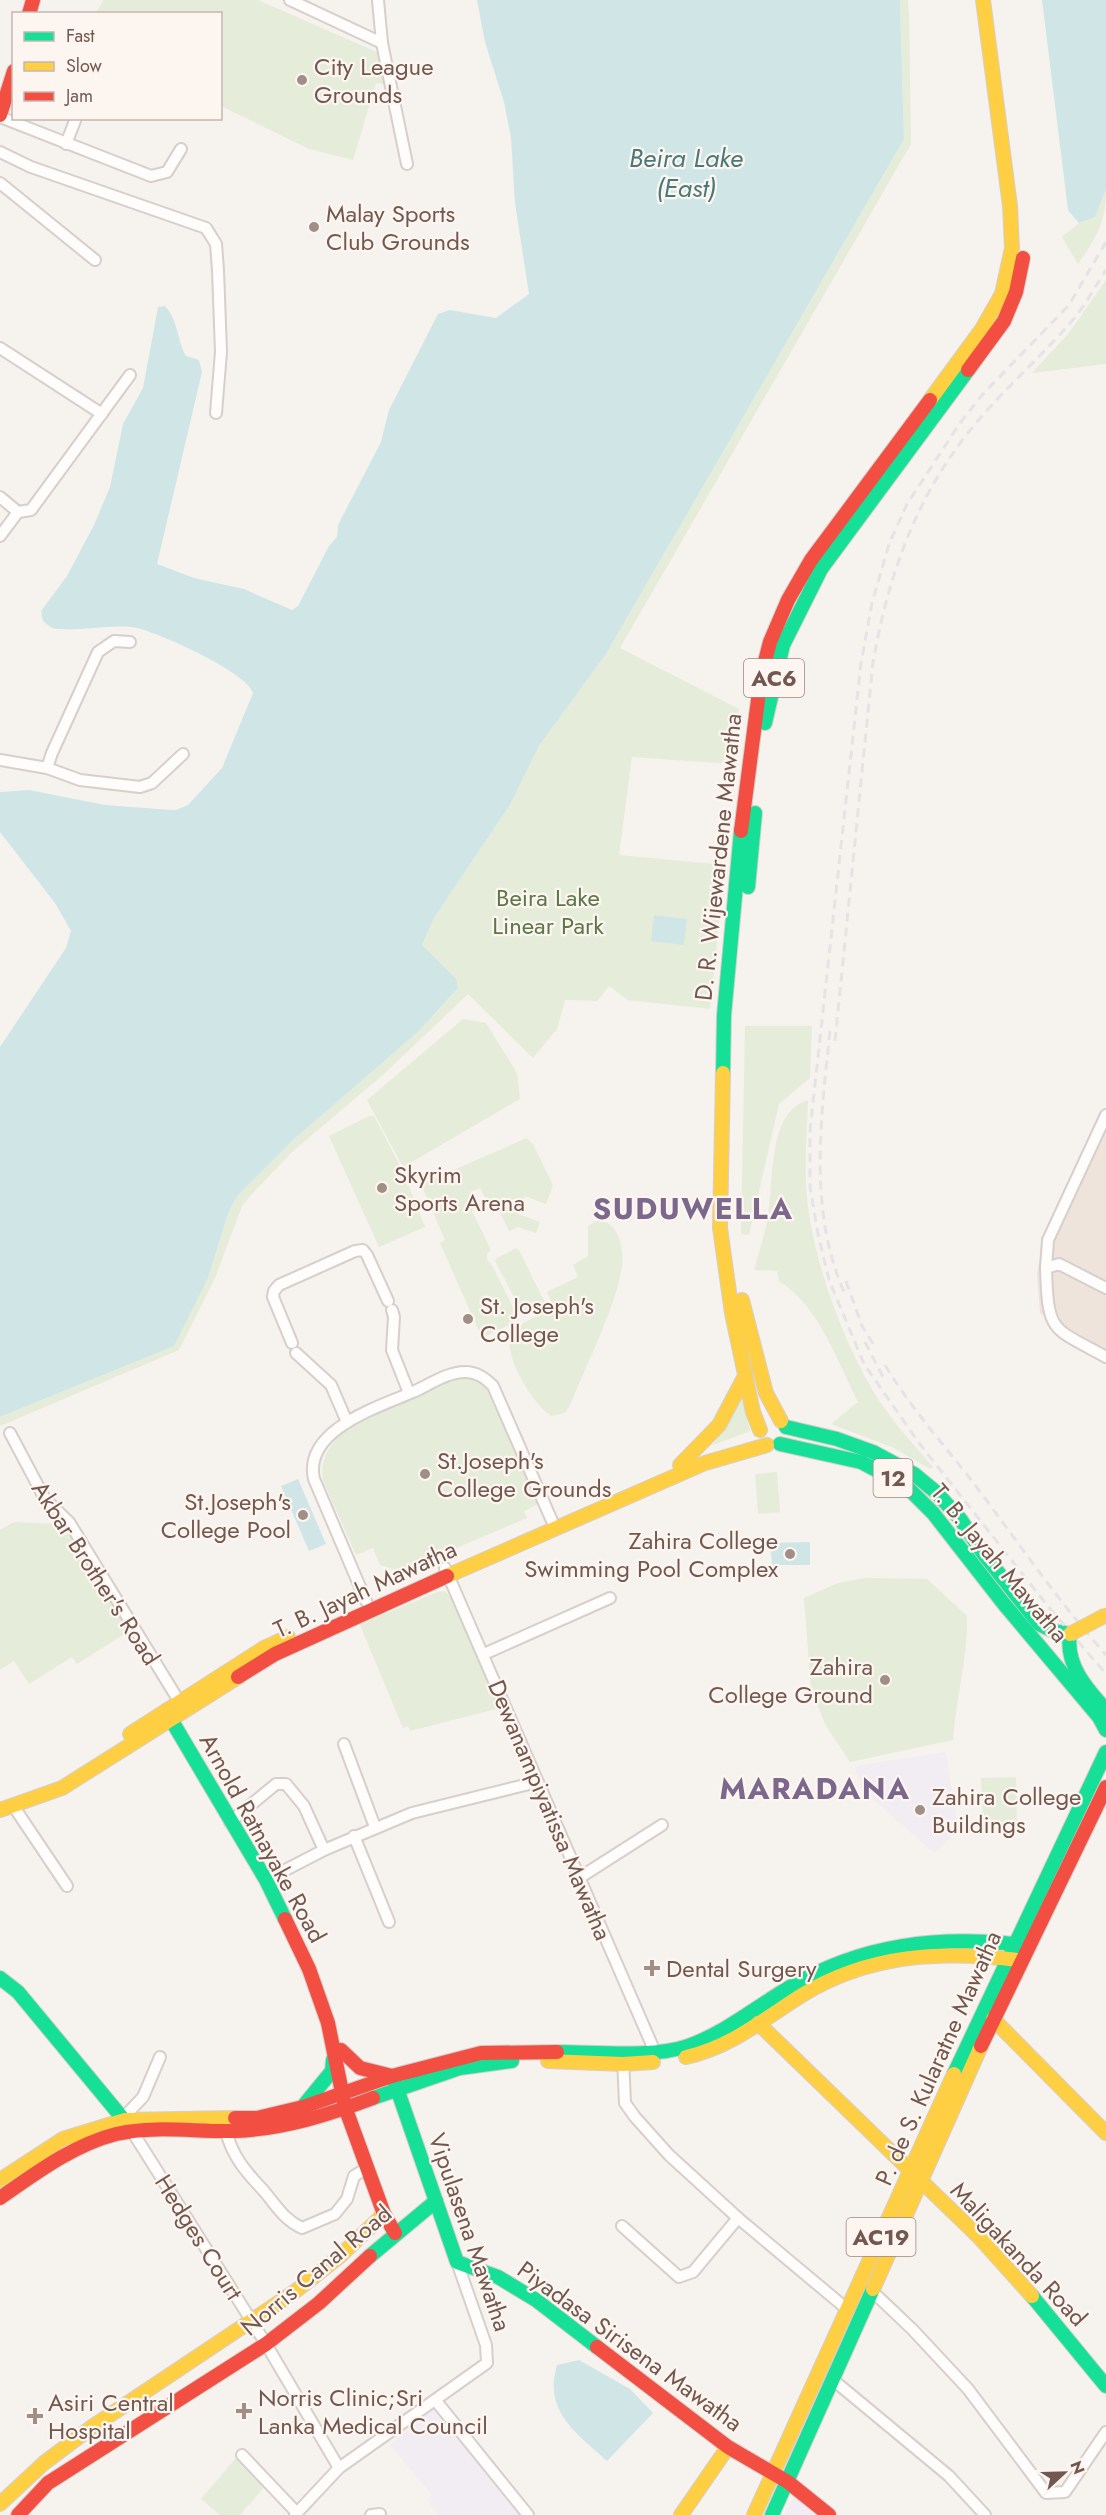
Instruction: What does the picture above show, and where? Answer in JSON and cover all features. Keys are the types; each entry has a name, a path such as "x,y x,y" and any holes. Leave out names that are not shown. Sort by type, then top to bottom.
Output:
{"main road":[{"name":"D. R. Wijewardene Mawatha","path":"767,1438 745,1376 723,1261 730,1015 754,710 770,642 788,600 811,561 982,329 1002,294 1010,267 1012,249 1010,206 983,0"},
{"name":"D. R. Wijewardene Mawatha","path":"730,1015 764,726 783,645 821,570 998,329 1016,292 1023,258 1023,219 996,0"},
{"path":"0,116 12,77"},
{"name":"D. R. Wijewardene Mawatha","path":"725,1179 744,1310 766,1393 784,1424"},
{"path":"680,1465 717,1429 730,1412 745,1376"},
{"path":"766,1420 784,1424 787,1437 767,1438 766,1420"},
{"name":"T. B. Jayah Mawatha","path":"784,1424 873,1452 914,1474 937,1493 1039,1624 1053,1631 1070,1634"},
{"name":"T. B. Jayah Mawatha","path":"183,1707 264,1648 366,1601 447,1571 767,1438"},
{"name":"T. B. Jayah Mawatha","path":"0,1801 57,1780 275,1654 552,1521 680,1465 767,1438 848,1457 905,1485 950,1532 972,1565 1103,1712"},
{"path":"925,1506 937,1493"},
{"path":"1106,1615 1070,1634 1066,1646 1069,1658 1103,1712 1106,1730"},
{"name":"T. B. Jayah Mawatha","path":"0,1810 14,1807 62,1788 168,1716"},
{"name":"Arnold Ratnayake Road","path":"168,1716 266,1880 309,1969 337,2050 367,2168 384,2214 395,2233"},
{"name":"P. de S. Kularatne Mawatha","path":"754,2515 1007,1958 1106,1752"},
{"name":"P. de S. Kularatne Mawatha","path":"772,2515 993,2019 1106,1787"},
{"path":"623,2059 691,2046 798,1983 858,1954 899,1944 939,1940 1014,1943 1030,1946"},
{"path":"0,2198 69,2151 126,2123 226,2132 272,2128 394,2083 500,2061 692,2056 758,2023 805,1993 848,1971 897,1957 932,1953 976,1954 1022,1960"},
{"path":"0,1977 18,1992 126,2123"},
{"path":"993,2019 1106,2133"},
{"name":"Maligakanda Road","path":"758,2023 909,2172 978,2236 1045,2310 1106,2386"},
{"path":"303,2107 332,2071 337,2050 360,2068 394,2083"},
{"name":"Vipulasena Mawatha","path":"394,2083 457,2262"},
{"path":"0,2180 63,2139 126,2123 257,2118 349,2098"},
{"name":"Norris Canal Road","path":"18,2515 48,2483 266,2344 319,2303 395,2233 436,2201"},
{"name":"Norris Canal Road","path":"0,2504 33,2473 105,2419 288,2299 360,2240 384,2214"},
{"name":"Piyadasa Sirisena Mawatha","path":"457,2262 498,2277 536,2300 728,2447 788,2482 829,2515"},
{"path":"681,2515 728,2447"}],"street":[{"path":"290,0 382,43"},
{"path":"378,0 382,43 406,164"},
{"path":"0,116 151,176 167,172 181,149"},
{"path":"66,144 75,120"},
{"path":"0,152 31,167 206,228 216,244 218,270 221,352 216,413"},
{"path":"0,183 95,260"},
{"path":"0,348 102,414"},
{"path":"0,536 18,512 32,510 130,375"},
{"path":"0,497 18,512"},
{"path":"47,768 60,733 98,652 114,641 130,642"},
{"path":"0,760 47,768 80,780 140,787 152,783 183,754"},
{"path":"1106,1115 1056,1221 1045,1254 1048,1305 1053,1324 1062,1333 1106,1357"},
{"path":"347,1422 330,1385 294,1348 273,1297 279,1285 363,1250 368,1255 394,1317 392,1350 409,1393"},
{"path":"1046,1268 1059,1264 1106,1288"},
{"path":"366,1601 312,1468 319,1448 347,1422 453,1374 468,1372 484,1377 495,1391 552,1521"},
{"name":"Akbar Brother's Road","path":"10,1433 45,1499 69,1522 183,1707"},
{"name":"Dewanampiyatissa Mawatha","path":"447,1571 656,2052"},
{"path":"484,1654 610,1598"},
{"path":"344,1744 375,1827"},
{"path":"266,1880 354,1836 412,1812 537,1782"},
{"path":"230,1822 276,1784 286,1784 304,1806 324,1850"},
{"path":"14,1807 67,1886"},
{"path":"579,1878 662,1825"},
{"path":"354,1836 389,1922"},
{"path":"126,2123 143,2097 160,2056"},
{"path":"623,2059 625,2103 635,2118 669,2155 738,2218 848,2310"},
{"name":"Hedges Court","path":"126,2123 266,2344 339,2468"},
{"path":"226,2132 238,2162 249,2177 288,2222 302,2228 335,2214 347,2199 354,2176 367,2168"},
{"path":"622,2226 679,2277 683,2278 693,2272 738,2218"},
{"name":"Vipulasena Mawatha","path":"296,2514 339,2468 436,2402 487,2363 486,2345 457,2262"},
{"path":"872,2291 912,2329 968,2389 1046,2493 1055,2495 1065,2492 1106,2432"},
{"path":"832,2379 935,2464 985,2515"},
{"path":"436,2402 528,2515"},
{"path":"242,2455 296,2514"}],"shaded area":[{"path":"1106,1108 1106,1356 1040,1313 1037,1273 1043,1243"},
{"name":"Zahira College Buildings","path":"946,1752 958,1830 934,1853 862,1789 855,1766"},
{"path":"436,2406 527,2515 439,2515 427,2500 432,2495 390,2445"},
{"path":"795,2494 823,2515 785,2515"}],"green space":[{"name":"City League Grounds","path":"103,0 258,0 379,53 385,78 383,84 376,83 353,160 309,149 222,106 222,12 97,12"},
{"name":"Beira Lake Linear Park","path":"900,0 908,0 909,13 911,144 620,648 739,709 732,764 632,757 619,855 725,865 710,1009 628,1000 609,986 597,1001 565,1000 557,1029 533,1058 468,994 384,1074 293,1151 242,1206 215,1278 179,1350 0,1426 0,1417 174,1346 208,1278 229,1211 238,1195 292,1141 419,1031 454,993 422,945 434,918 510,805 539,746 606,654 904,139"},
{"path":"1106,189 1106,201 1099,229 1078,264 1062,237 1079,223 1095,217"},
{"path":"1106,280 1106,364 1032,373 1069,333"},
{"path":"463,1019 486,1023 517,1073 520,1099 403,1167 367,1100"},
{"path":"745,1026 812,1026 810,1078 779,1104 749,1235 741,1234"},
{"path":"808,1100 806,1182 808,1209 821,1268 831,1299 842,1329 869,1383 895,1422 933,1467 930,1469 892,1447 831,1424 858,1402 826,1335 806,1305 779,1281 777,1271 754,1270 768,1216 772,1168 779,1133 785,1118 795,1107"},
{"name":"Skyrim Sports Arena","path":"369,1116 374,1116 404,1174 425,1227 379,1247 329,1136"},
{"path":"527,1138 534,1146 553,1185 546,1204 525,1196 518,1214 540,1222 536,1233 518,1227 509,1231 494,1200 485,1197 480,1188 470,1192 475,1202 472,1211 491,1250 487,1254 487,1259 519,1320 482,1338 440,1243 445,1240 421,1184"},
{"path":"598,1220 605,1222 615,1230 621,1243 620,1279 608,1315 570,1405 565,1413 552,1416 537,1402 520,1377 510,1351 510,1340 513,1332 521,1325 554,1308 547,1292 578,1277 573,1265 588,1256 588,1226"},
{"path":"516,1248 545,1303 524,1316 495,1261"},
{"name":"St.Joseph's College Grounds","path":"458,1377 468,1377 485,1386 540,1503 524,1511 527,1518 400,1572 380,1565 373,1548 356,1555 323,1481 324,1460 334,1442 350,1427 370,1414 393,1402"},
{"path":"741,1395 750,1431 713,1445"},
{"path":"777,1472 780,1512 758,1514 755,1474"},
{"path":"14,1522 61,1524 129,1631 77,1664 72,1657 29,1684 14,1661 0,1670 0,1530"},
{"name":"Zahira College Ground","path":"865,1578 927,1579 967,1616 966,1646 953,1740 850,1762 825,1724 811,1690 804,1598 838,1583"},
{"path":"445,1591 451,1598 500,1708 410,1731 408,1726 403,1728 358,1620 383,1609 385,1614 437,1592"},
{"path":"1016,1777 1017,1824 983,1825 981,1778"},
{"path":"236,2458 266,2485 240,2515 220,2515 201,2499"}],"water":[{"name":"Beira Lake (East)","path":"477,0 900,0 904,139 606,654 539,746 510,805 434,918 422,945 456,979 458,988 419,1031 292,1141 238,1195 229,1211 208,1278 174,1346 0,1417 0,1047 66,948 71,931 55,903 0,832 0,792 29,790 105,805 176,810 188,805 222,768 253,693 247,684 235,675 201,654 164,637 137,628 126,627 52,628 43,621 41,611 67,576 94,525 110,487 123,424 143,388 158,307 165,306 175,324 186,356 199,360 202,372 157,564 194,578 244,589 292,610 298,606 329,546 337,537 338,525 381,442 389,410 438,314 450,310 496,318 529,294 515,203 511,138 504,102 485,42"},
{"path":"1042,0 1106,0 1106,189 1095,217 1079,223 1068,210"},
{"path":"654,915 687,919 684,945 651,941"},
{"name":"St.Joseph's College Pool","path":"298,1479 326,1544 309,1551 281,1486"},
{"name":"Zahira College Swimming Pool Complex","path":"810,1542 810,1565 772,1565 770,1543"},
{"path":"579,2360 630,2389 653,2413 607,2461 574,2431 559,2409 555,2396 554,2381 557,2365"}],"railway":[{"path":"1106,242 1069,305 983,394 960,423 907,504 889,544 872,603 861,663 810,1130 810,1187 818,1234 829,1280 864,1364 919,1443 1051,1610 1106,1674"},
{"path":"835,1041 873,662 895,571 918,513 949,459 980,418 1076,316 1106,270"},
{"path":"830,1031 821,1130 821,1196 825,1228 844,1292"},
{"path":"846,1281 862,1326 875,1347"},
{"path":"865,1342 884,1379"},
{"path":"885,1365 918,1413 1056,1594 1106,1655"}],"traffic: fast":[{"path":"765,723 783,645 821,569 968,370"},
{"path":"748,887 755,813"},
{"path":"723,1073 724,1015 741,831"},
{"path":"786,1427 837,1439 873,1452 914,1474 937,1493 961,1520 982,1552 1039,1624 1053,1631 1070,1634 1069,1645 1074,1666 1085,1685 1106,1710"},
{"path":"780,1444 861,1462 905,1485 933,1513 1004,1604 1099,1717 1106,1730"},
{"path":"166,1711 266,1880 285,1919"},
{"path":"954,2074 1106,1752"},
{"path":"557,2052 642,2053 674,2050 688,2046 728,2027 817,1972 873,1952 902,1946 961,1941 1022,1945"},
{"path":"0,1978 18,1992 129,2126"},
{"path":"305,2104 332,2071 333,2060"},
{"path":"373,2098 460,2068 512,2061"},
{"path":"394,2080 457,2262 498,2277 536,2300 597,2347"},
{"path":"370,2256 436,2201"},
{"path":"772,2515 873,2289"},
{"path":"1032,2296 1106,2386"}],"traffic: slow":[{"path":"930,400 982,329 1002,294 1012,248 1010,206 983,0"},
{"path":"723,1073 720,1228 732,1313 753,1412 760,1430"},
{"path":"742,1300 766,1393 781,1421"},
{"path":"680,1465 719,1425 745,1376"},
{"path":"447,1576 705,1463 767,1445"},
{"path":"1070,1634 1106,1615"},
{"path":"130,1734 264,1648 288,1637"},
{"path":"0,1810 62,1788 238,1677"},
{"path":"686,2057 732,2039 827,1981 880,1963 907,1958 962,1955 1018,1960"},
{"path":"993,2019 1106,2133"},
{"path":"758,2023 978,2236 1032,2296"},
{"path":"873,2289 981,2046"},
{"path":"548,2061 623,2064 653,2062"},
{"path":"754,2515 954,2074"},
{"path":"0,2180 63,2139 125,2120 235,2118"},
{"path":"0,2504 44,2463 92,2427 293,2293 340,2256 384,2214"},
{"path":"681,2515 728,2447"}],"traffic: jam":[{"path":"30,12 33,0"},
{"path":"0,115 12,77"},
{"path":"968,370 1004,321 1016,292 1023,258"},
{"path":"741,831 761,677 770,642 788,600 811,560 930,400"},
{"path":"238,1677 275,1654 447,1576"},
{"path":"981,2046 1106,1787"},
{"path":"285,1919 309,1969 328,2023 345,2107 384,2214 395,2233"},
{"path":"341,2050 360,2068 392,2076"},
{"path":"235,2118 257,2118 303,2107 392,2076 481,2053 557,2052"},
{"path":"0,2198 70,2152 116,2134 146,2130 253,2130 322,2115 373,2098"},
{"path":"18,2515 48,2483 266,2344 319,2303 370,2256"},
{"path":"597,2347 728,2447 788,2482 829,2515"}],"place":[{"name":"City League Grounds","path":"302,80"},
{"name":"Malay Sports Club Grounds","path":"314,227"},
{"name":"Skyrim Sports Arena","path":"382,1188"},
{"name":"St. Joseph's College","path":"468,1319"},
{"name":"St.Joseph's College Grounds","path":"425,1474"},
{"name":"St.Joseph's College Pool","path":"303,1515"},
{"name":"Zahira College Swimming Pool Complex","path":"790,1554"},
{"name":"Zahira College Ground","path":"885,1680"},
{"name":"Zahira College Buildings","path":"920,1810"},
{"name":"Dental Surgery","path":"652,1968"},
{"name":"Norris Clinic;Sri Lanka Medical Council","path":"244,2411"},
{"name":"Asiri Central Hospital","path":"35,2416"}],"district":[{"name":"SUDUWELLA","path":"693,1208"},
{"name":"MARADANA","path":"815,1788"}]}
